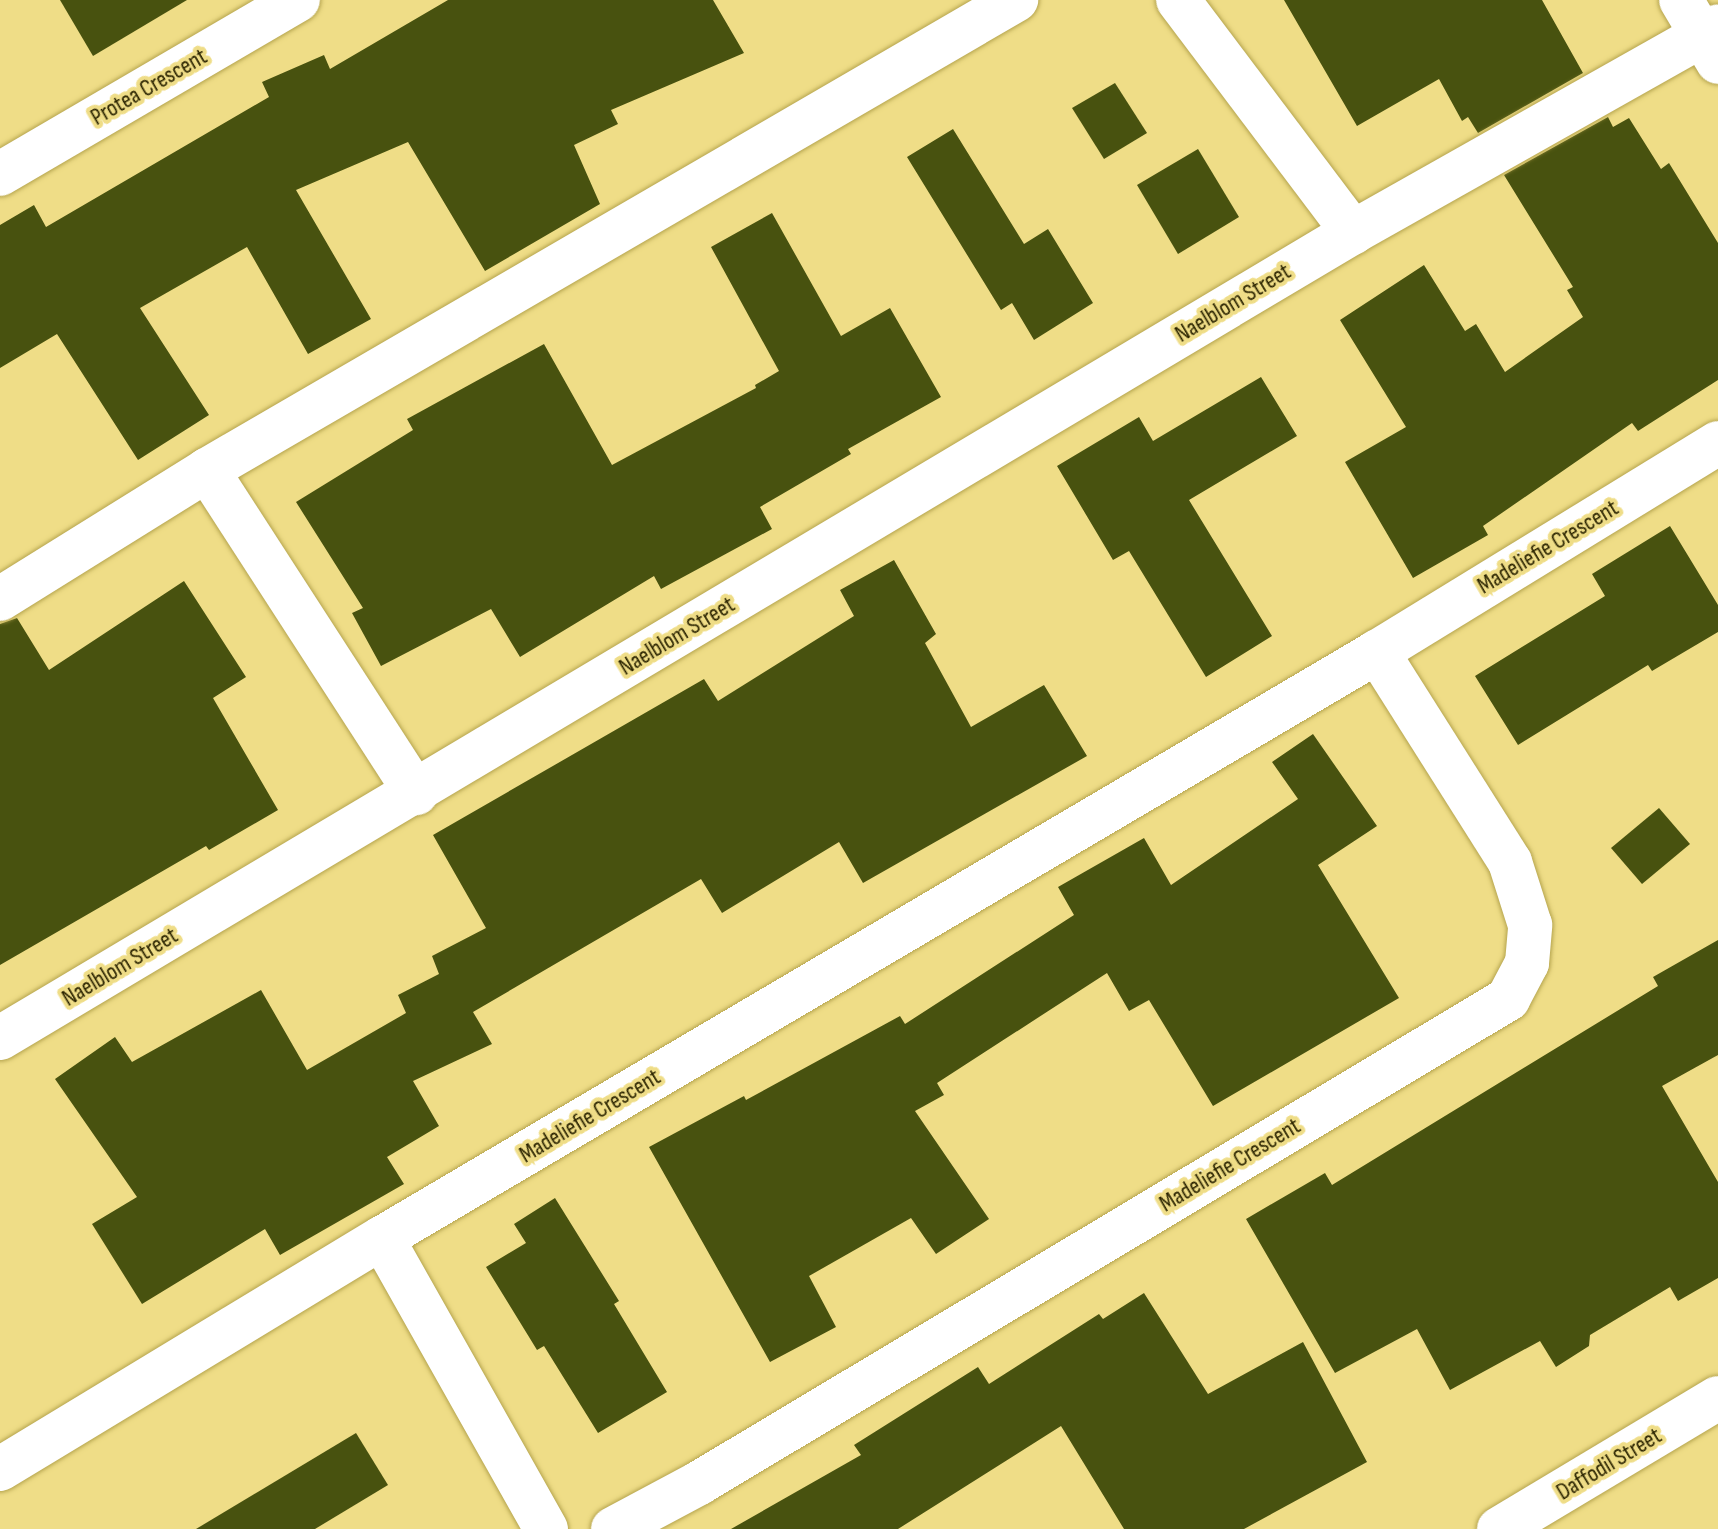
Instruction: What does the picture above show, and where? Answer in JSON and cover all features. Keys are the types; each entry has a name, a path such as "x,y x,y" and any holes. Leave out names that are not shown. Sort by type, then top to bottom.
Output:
{"street":[{"name":"Protea Crescent","path":"0,174 298,0"},
{"path":"0,599 207,470 1016,0"},
{"path":"1178,0 1353,232"},
{"name":"Naelblom Street","path":"0,1038 416,793 1353,232 1705,31"},
{"name":"Madeliefie Crescent","path":"0,1469 382,1238 1377,652 1718,443"},
{"path":"207,470 416,793"},
{"name":"Madeliefie Crescent","path":"613,1529 699,1483 1508,999 1527,963 1530,925 1510,862 1377,652"},
{"path":"382,1238 546,1529"},
{"name":"Daffodil Street","path":"1499,1529 1718,1398"}],"building":[{"path":"60,0 187,0 93,56"},
{"path":"448,0 713,0 744,53 611,110 618,124 574,145 600,204 485,271 408,142 296,190 371,319 308,354 247,247 140,308 209,415 138,460 57,334 0,368 0,225 34,205 46,227 269,97 262,82 324,55 330,69"},
{"path":"1284,0 1542,0 1583,73 1478,133 1468,117 1462,121 1439,79 1357,126"},
{"path":"1115,83 1147,133 1104,159 1072,108"},
{"path":"1608,117 1613,127 1629,118 1661,169 1669,163 1718,243 1718,380 1638,431 1632,423 1483,526 1488,535 1413,578 1345,462 1406,427 1340,320 1424,265 1465,331 1476,324 1505,372 1583,317 1567,290 1573,287 1504,175"},
{"path":"953,129 1024,244 1048,229 1093,303 1034,340 1012,303 1001,310 907,157"},
{"path":"1198,149 1239,217 1178,254 1137,185"},
{"path":"772,213 841,336 890,308 941,397 848,449 851,454 760,507 772,529 661,589 654,576 520,657 491,609 381,666 352,613 363,608 296,502 413,430 407,419 544,344 612,465 756,388 755,385 779,371 711,247"},
{"path":"1261,377 1297,436 1189,500 1272,636 1206,677 1129,551 1113,560 1057,466 1139,417 1153,441"},
{"path":"1670,526 1718,605 1718,632 1652,671 1648,665 1518,745 1475,676 1605,596 1592,574"},
{"path":"894,560 936,634 925,643 971,727 1044,685 1087,756 863,883 839,842 722,913 701,879 473,1012 492,1044 413,1081 439,1126 387,1157 404,1184 280,1255 265,1229 142,1304 92,1224 137,1197 55,1079 115,1037 132,1062 261,990 307,1070 406,1013 398,995 439,974 432,956 486,928 433,835 704,679 718,701 854,616 840,590"},
{"path":"184,581 246,677 213,698 278,810 209,850 206,846 0,965 0,624 17,618 49,670"},
{"path":"1313,734 1377,826 1318,865 1399,998 1213,1106 1149,1000 1129,1011 1107,973 937,1083 944,1095 915,1111 989,1219 936,1254 911,1218 809,1276 836,1327 770,1362 649,1147 744,1096 746,1100 900,1016 905,1024 1074,915 1058,887 1144,838 1171,885 1298,799 1272,762"},
{"path":"1659,808 1690,844 1642,884 1611,848"},
{"path":"1718,940 1718,1055 1662,1086 1718,1182 1718,1278 1678,1301 1670,1287 1590,1335 1589,1346 1556,1367 1540,1341 1450,1390 1417,1329 1335,1373 1246,1219 1325,1173 1332,1185 1658,986 1653,977"},
{"path":"555,1198 619,1301 614,1304 667,1392 598,1433 544,1346 537,1350 486,1267 526,1243 514,1224"},
{"path":"1144,1293 1208,1394 1303,1342 1367,1462 1244,1529 1124,1529 1061,1426 898,1529 731,1529 861,1455 854,1445 978,1367 989,1384 1099,1314 1103,1319"},
{"path":"356,1433 388,1485 315,1529 196,1529"}]}
